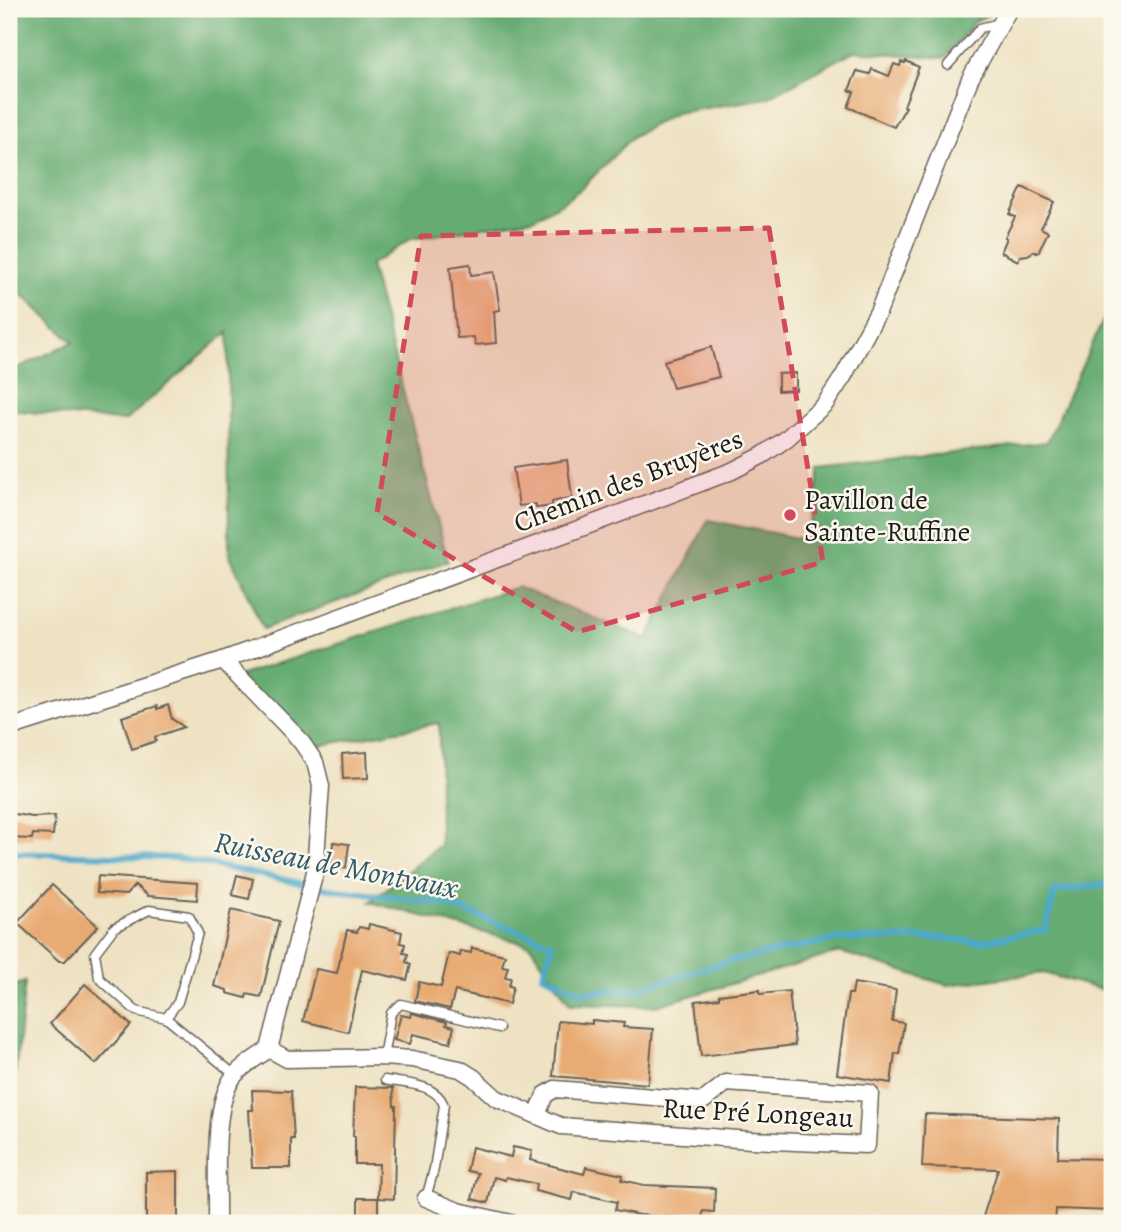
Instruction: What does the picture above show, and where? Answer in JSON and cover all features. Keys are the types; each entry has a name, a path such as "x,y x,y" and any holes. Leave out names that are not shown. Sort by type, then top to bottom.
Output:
{"street":[{"name":"Chemin des Bruyères","path":"9,728 223,660 732,471 763,455 806,423 825,404 843,377 879,310 970,79 1004,16"},
{"path":"217,1223 219,1130 224,1094 235,1075 269,1049 315,872 321,786 315,762 300,740 223,660"},
{"name":"Rue Pré Longeau","path":"269,1049 288,1059 383,1057 412,1059 460,1069 496,1098 561,1126 751,1140 867,1145 870,1093 726,1083 703,1101 555,1089 545,1095 537,1115"},
{"path":"426,1198 458,1211 511,1223"}],"lane":[{"path":"948,65 980,28 1004,16"},
{"path":"166,1018 178,1002 198,933 189,916 149,910 114,928 95,953 99,978 136,1011 166,1018 235,1075"},
{"path":"383,1057 391,1013 401,1004 499,1028"},
{"path":"385,1080 432,1089 440,1095 444,1105 434,1169 426,1198"}],"highlighted area":[{"path":"769,228 823,562 577,632 377,513 421,236"}],"green space":[{"path":"9,9 991,9 988,15 975,21 945,58 854,51 767,98 676,113 633,136 582,188 533,219 411,239 370,265 448,561 263,629 229,554 228,332 125,421 9,410 9,372 73,342 9,283"},
{"path":"1112,301 1112,993 1044,973 947,985 840,952 656,1006 570,1004 530,945 370,902 440,845 439,723 307,748 238,676 517,587 647,639 708,520 807,540 821,468 1047,442"},
{"path":"25,982 9,1132 9,987"}],"building":[{"path":"906,61 919,67 904,106 906,107 894,127 848,107 854,92 849,90 857,71 870,74 872,69 889,76 894,64 900,66 901,62"},
{"path":"1022,187 1054,202 1041,228 1048,232 1038,253 1034,251 1020,256 1018,261 1001,252 1015,217 1009,214"},
{"path":"470,264 471,275 494,272 500,310 494,311 496,343 475,345 474,337 457,338 450,267"},
{"path":"711,347 719,377 673,388 664,361"},
{"path":"796,373 796,390 778,391 778,374"},
{"path":"567,460 572,497 552,502 552,506 519,506 513,468"},
{"path":"168,705 172,719 184,727 132,749 122,717"},
{"path":"367,752 368,778 343,779 342,754"},
{"path":"9,813 32,817 55,816 53,835 33,834 32,839 9,838"},
{"path":"333,842 349,844 346,868 331,866"},
{"path":"237,875 253,879 249,899 232,895"},
{"path":"98,876 198,883 197,900 148,896 135,885 126,895 97,893"},
{"path":"52,885 98,926 65,961 59,961 17,923"},
{"path":"231,910 279,921 261,997 247,994 246,998 214,986"},
{"path":"369,924 402,932 400,943 405,944 403,953 408,954 406,962 411,964 407,980 362,970 348,1032 303,1021 316,969 337,973 347,930 357,932 359,927 368,929"},
{"path":"472,948 505,955 502,966 508,967 505,977 511,978 509,986 513,987 509,1004 455,991 450,1009 415,1001 419,982 441,987 449,953 460,956 461,951 471,953"},
{"path":"854,983 896,990 892,1021 904,1023 899,1054 895,1053 891,1083 837,1074 848,994 852,994"},
{"path":"85,984 131,1025 96,1064 50,1024"},
{"path":"760,990 760,994 789,991 795,1045 701,1056 695,1001"},
{"path":"412,1013 447,1022 446,1025 454,1027 450,1043 413,1034 410,1044 394,1040 401,1015 411,1017"},
{"path":"592,1020 624,1023 623,1027 653,1029 648,1084 553,1076 558,1021 592,1024"},
{"path":"355,1087 393,1088 396,1106 394,1199 378,1198 379,1164 355,1164"},
{"path":"252,1090 291,1091 294,1139 291,1139 291,1168 252,1168 249,1110 253,1110"},
{"path":"925,1114 1059,1119 1058,1158 1112,1159 1112,1211 1056,1209 1055,1223 981,1223 998,1169 922,1167"},
{"path":"472,1147 511,1157 513,1147 532,1151 530,1160 584,1174 586,1167 623,1175 622,1180 644,1185 715,1188 714,1212 703,1211 702,1223 685,1223 685,1218 639,1215 615,1210 617,1202 574,1192 572,1200 535,1191 536,1184 506,1177 505,1180 494,1177 488,1203 472,1199 478,1173 467,1171"},
{"path":"178,1171 178,1223 146,1223 146,1172"},
{"path":"358,1198 378,1198 378,1221 358,1221"}],"waterway":[{"name":"Ruisseau de Montvaux","path":"9,853 178,858 329,889 446,904 553,944 543,975 581,992 637,989 726,962 837,939 941,938 978,942 1045,930 1055,891 1112,883"}],"place":[{"name":"Pavillon de Sainte-Ruffine","path":"790,515"}]}
